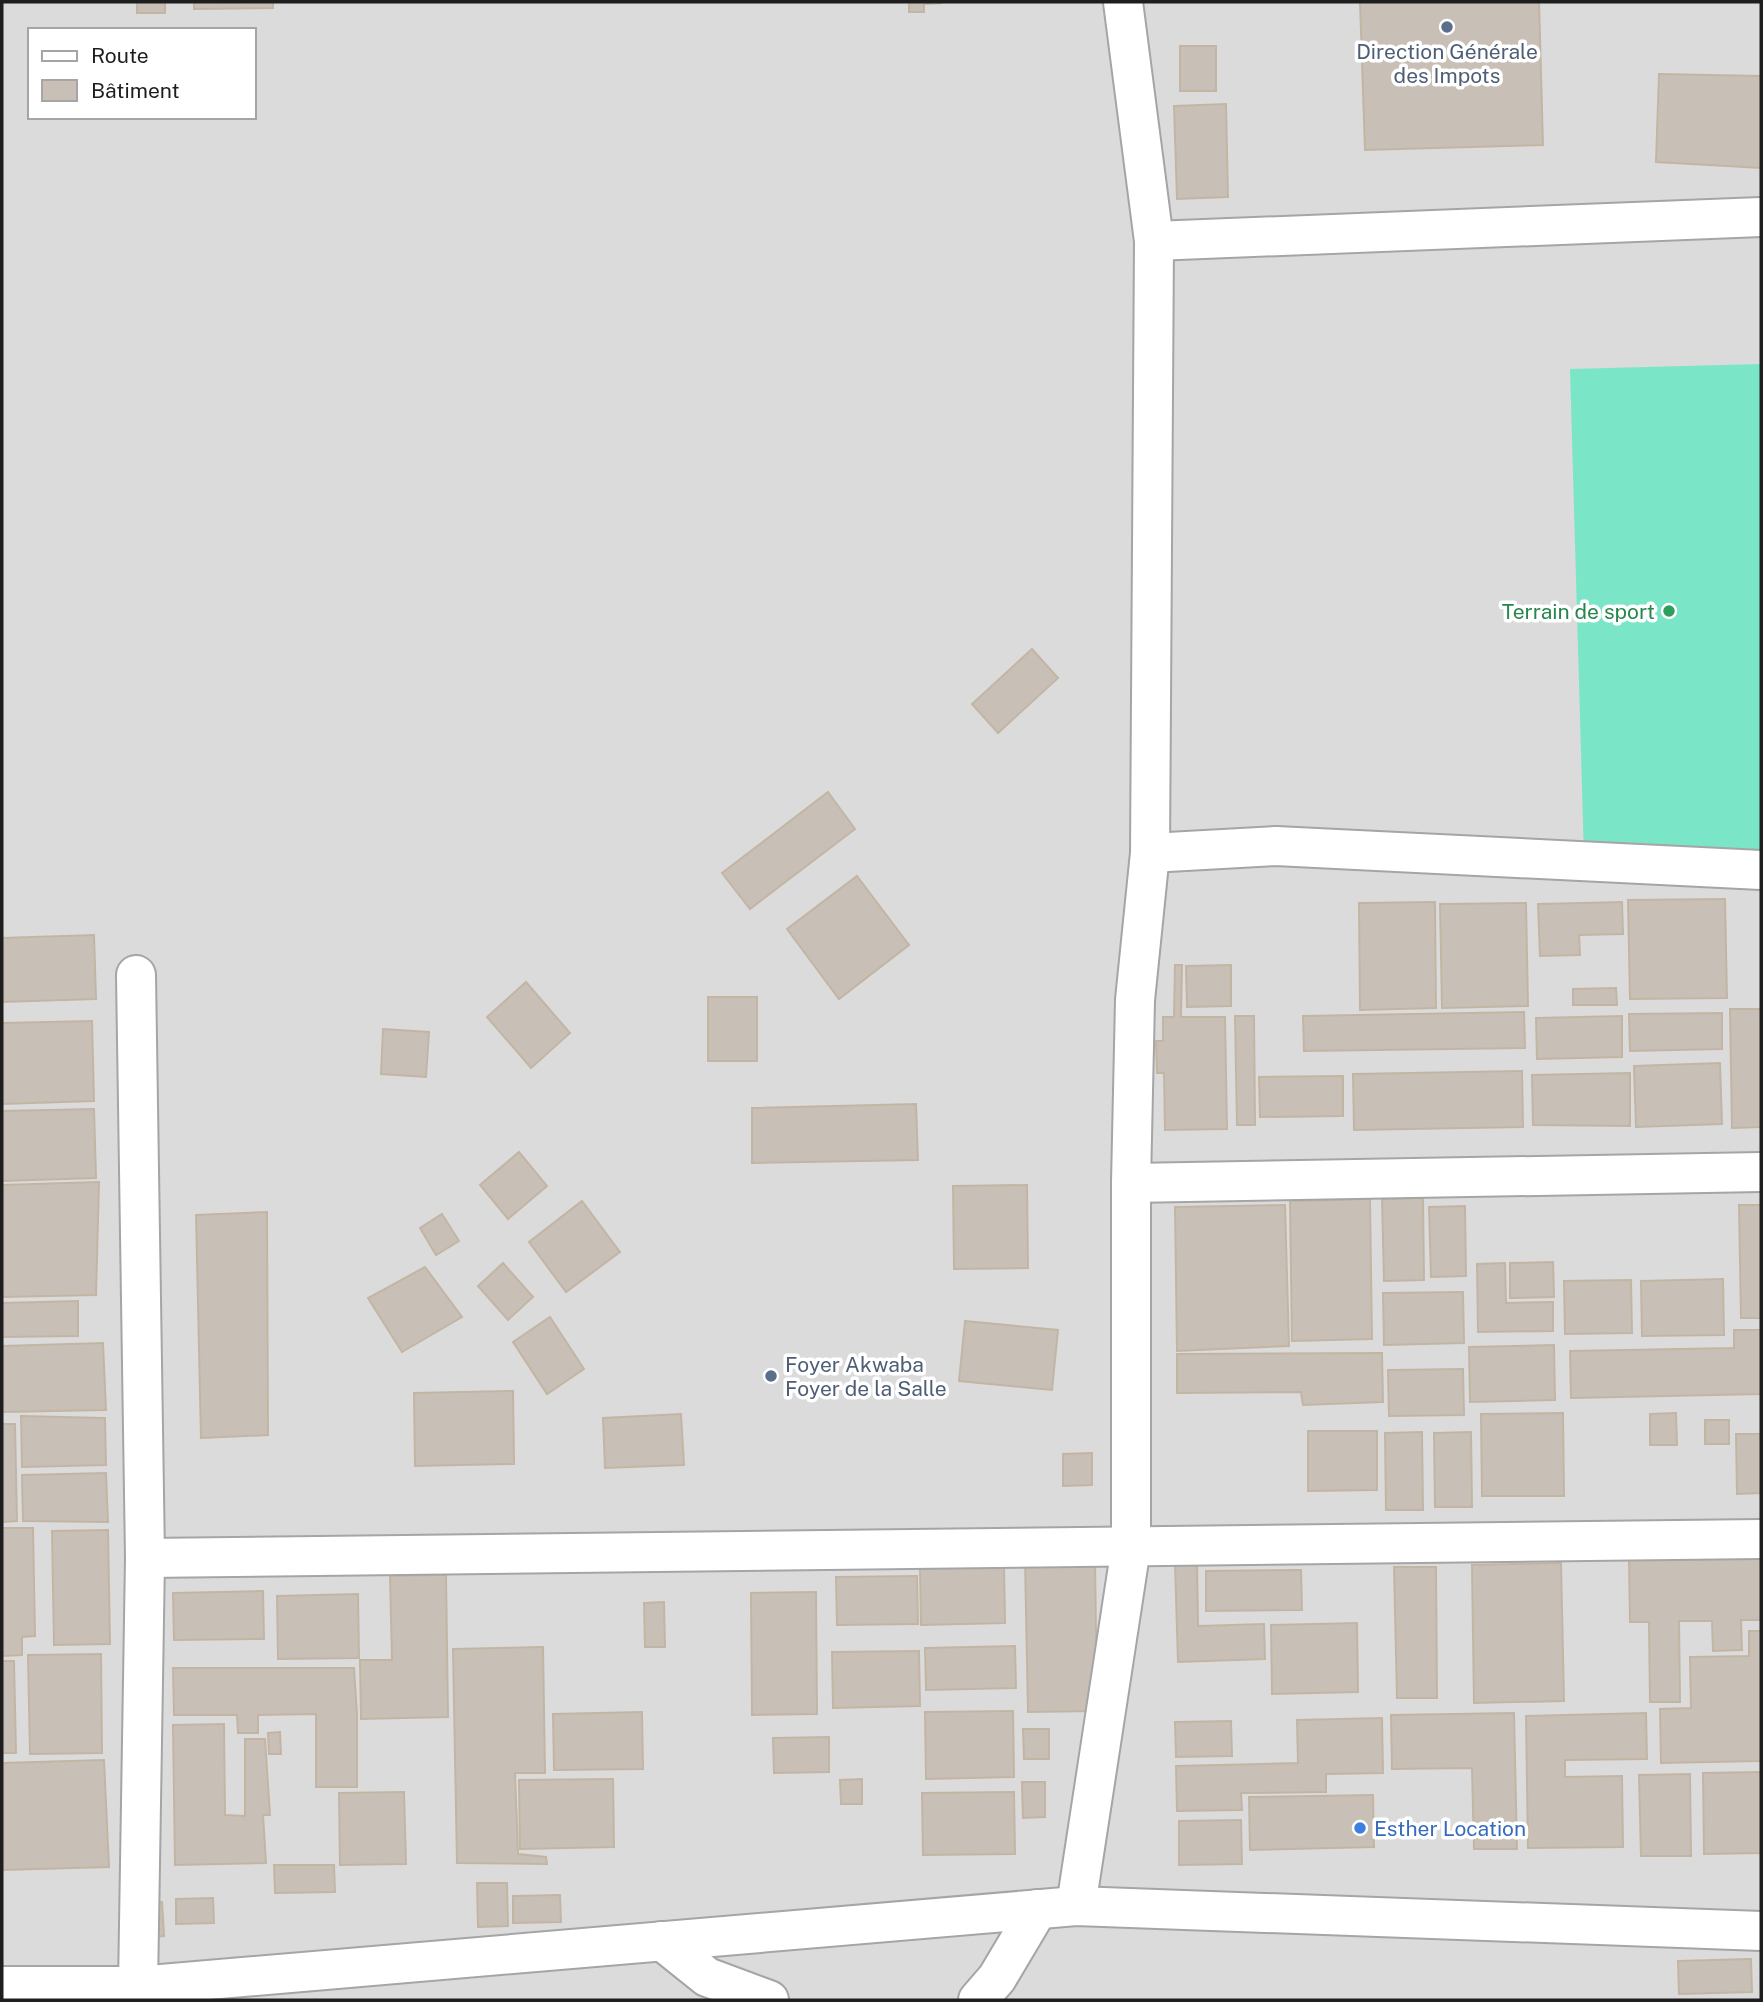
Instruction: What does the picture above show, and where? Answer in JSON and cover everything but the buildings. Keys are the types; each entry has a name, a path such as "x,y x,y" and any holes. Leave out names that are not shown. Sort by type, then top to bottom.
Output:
{"street":[{"path":"1076,1906 1131,1547 1131,1184 1135,1000 1150,853 1154,241 1123,2"},
{"path":"1154,241 1761,217"},
{"path":"1150,853 1276,846 1761,870"},
{"path":"136,975 145,1558 138,1986"},
{"path":"1131,1184 1761,1172"},
{"path":"145,1558 1761,1539"},
{"path":"2,1986 76,1994 138,1986 1076,1906 1761,1931"},
{"path":"978,2000 997,1978 1038,1909"},
{"path":"662,1941 707,1978 769,2000"}],"shaded area":[{"path":"2,2 1761,2 1761,2000 2,2000"}],"green space":[{"name":"Terrain de sport","path":"1761,364 1761,853 1584,858 1570,369"}],"place":[{"name":"Direction Générale des Impots","path":"1447,27"},
{"name":"Terrain de sport","path":"1669,611"},
{"name":"Foyer Akwaba Foyer de la Salle","path":"771,1376"},
{"name":"Esther Location","path":"1360,1828"}]}
